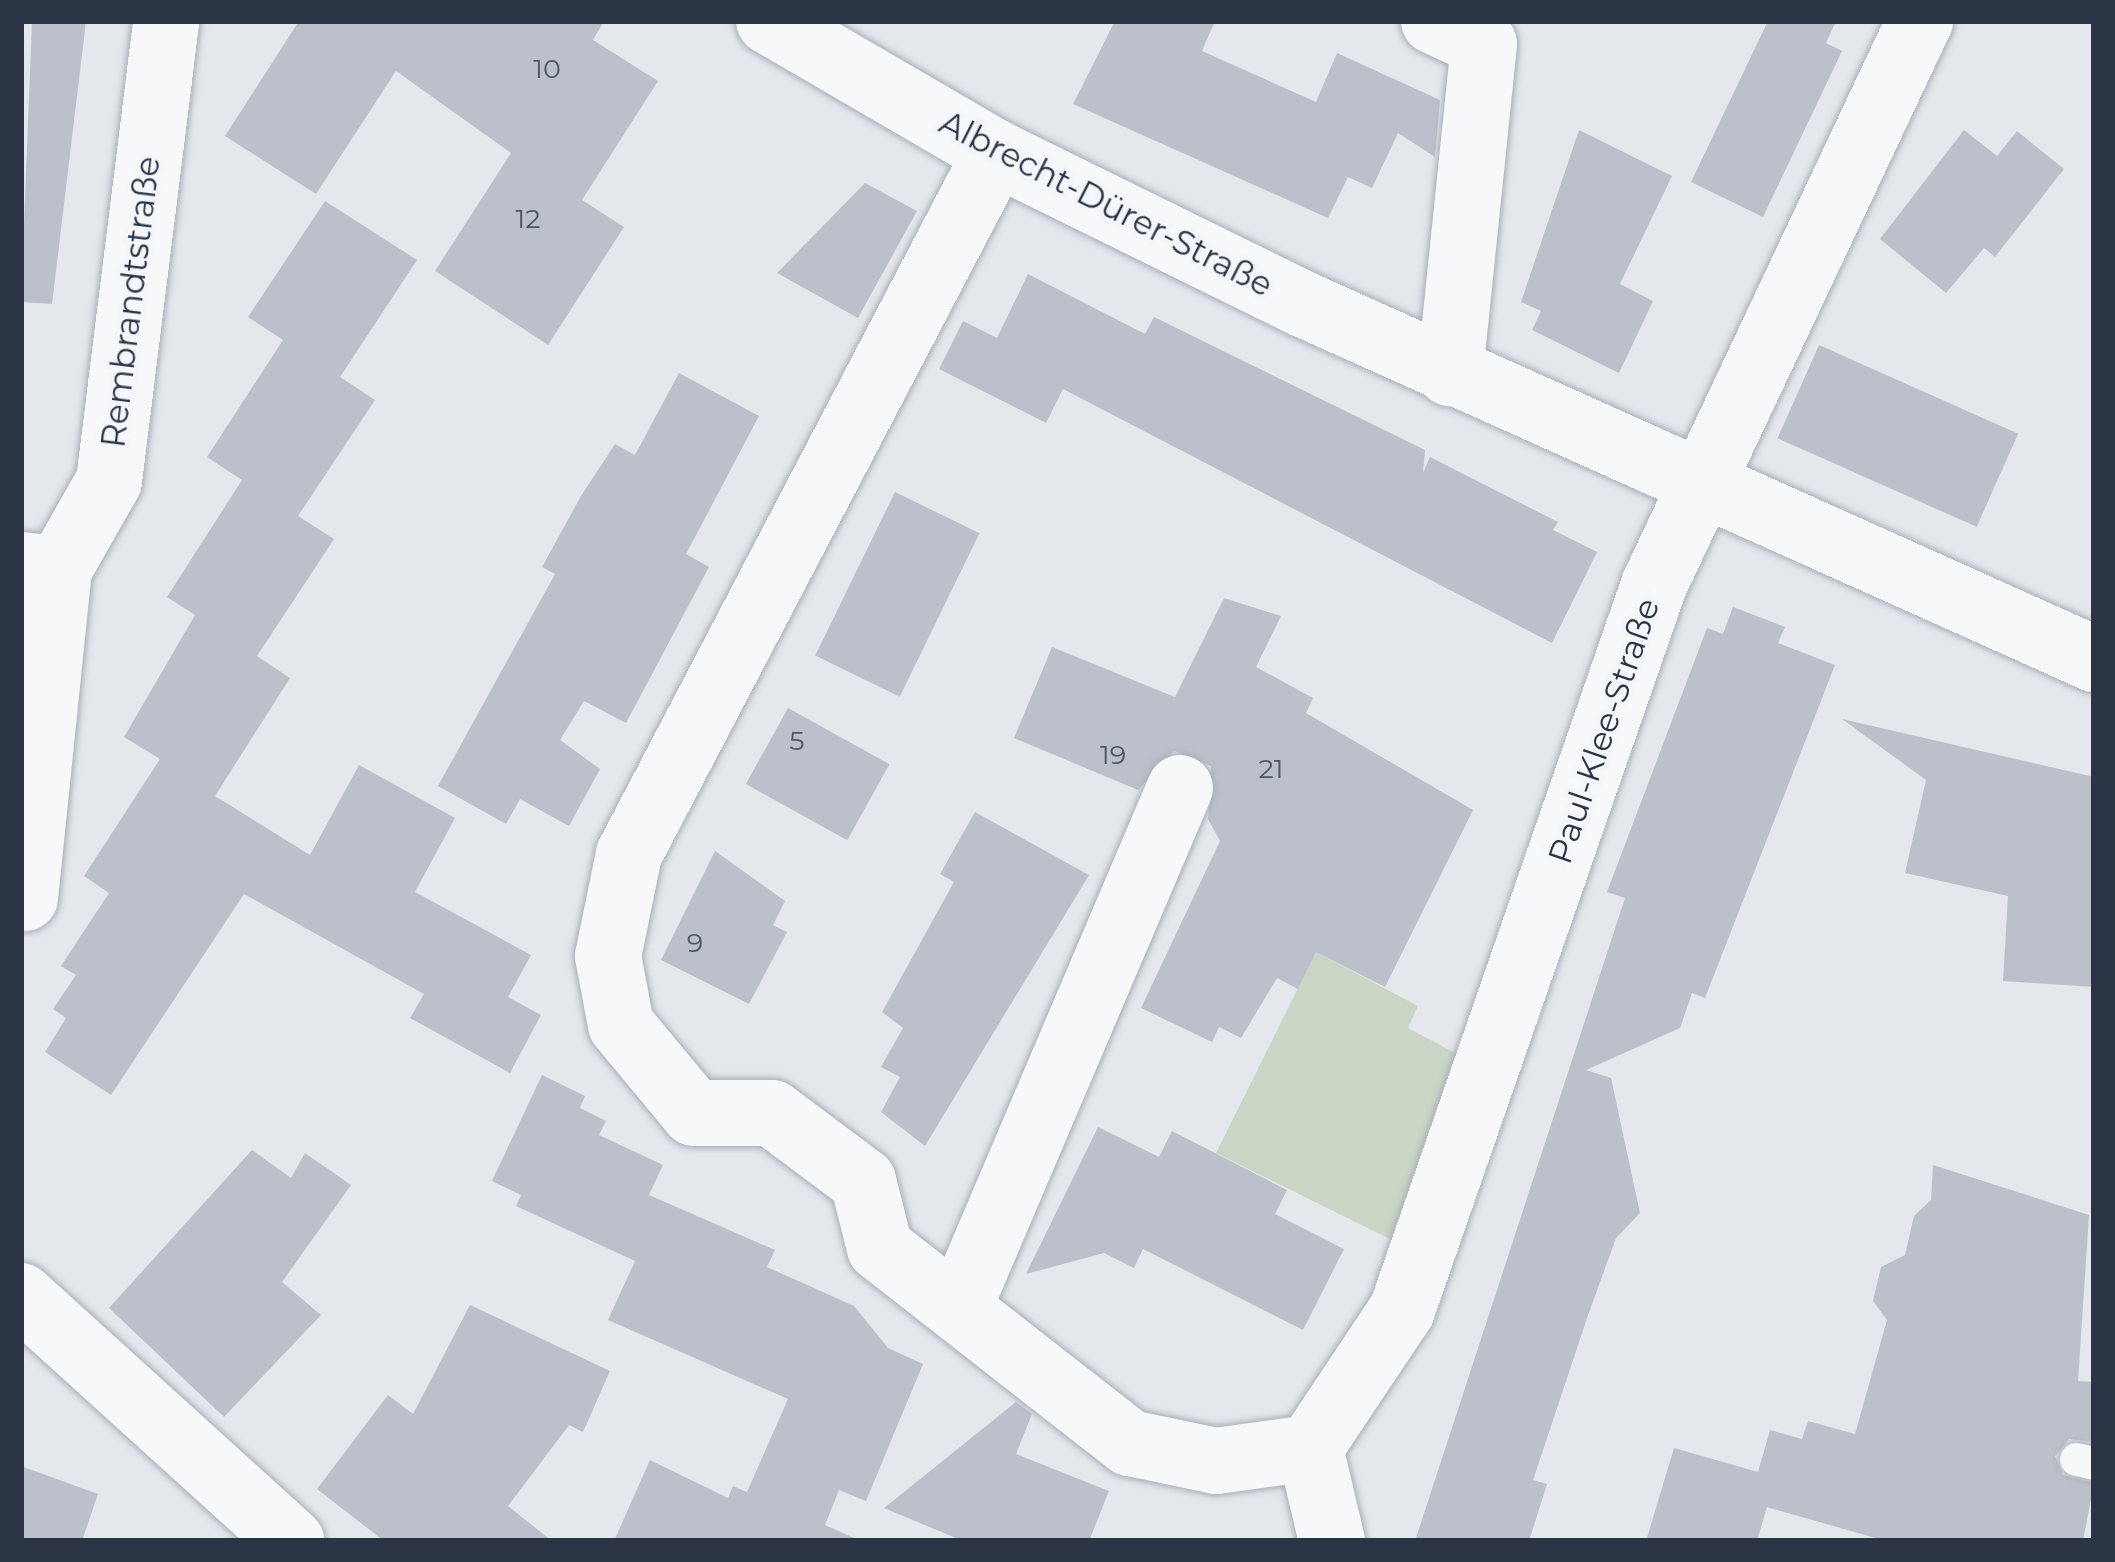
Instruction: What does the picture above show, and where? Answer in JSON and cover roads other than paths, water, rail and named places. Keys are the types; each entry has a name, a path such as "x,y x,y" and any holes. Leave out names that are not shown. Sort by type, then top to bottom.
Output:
{"street":[{"name":"Rembrandtstraße","path":"25,898 40,567 109,481 166,21"},
{"name":"Albrecht-Dürer-Straße","path":"769,21 996,153 1450,373 1693,488 2094,659"},
{"name":"Paul-Klee-Straße","path":"1310,1448 1402,1310 1693,488 1920,21"},
{"path":"1450,373 1459,33"},
{"path":"996,153 629,854 608,956 621,1025 694,1113 772,1114 863,1181 880,1248 1130,1443 1216,1461 1310,1448 1332,1541"},
{"path":"959,1307 1180,788"},
{"path":"21,1296 291,1541"}]}
